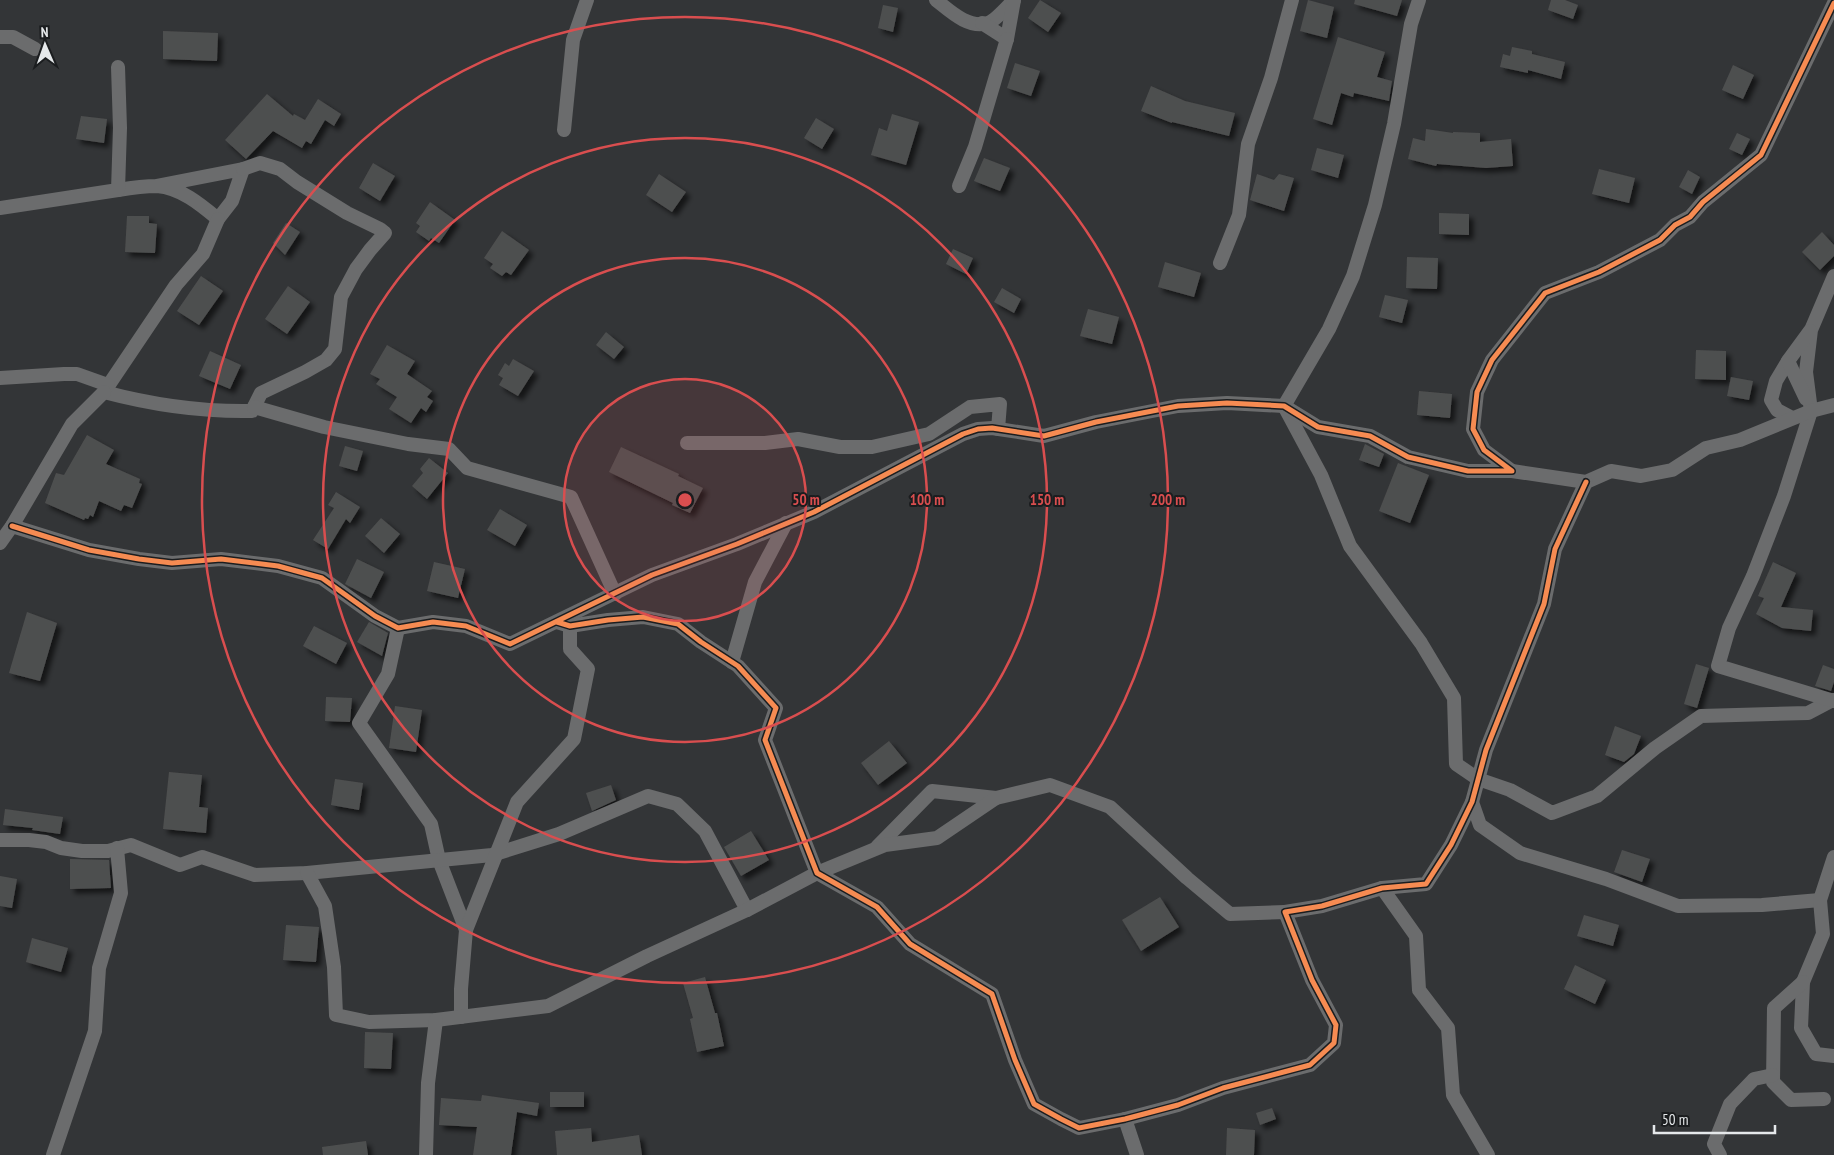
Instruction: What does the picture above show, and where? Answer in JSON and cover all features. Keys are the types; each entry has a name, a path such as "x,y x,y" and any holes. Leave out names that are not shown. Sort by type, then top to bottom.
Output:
{"street":[{"path":"564,130 573,40 587,0"},
{"path":"936,0 960,19 976,24 989,23 1014,0"},
{"path":"959,186 975,147 1007,39 1014,0"},
{"path":"1220,263 1239,216 1248,144 1271,78 1292,0"},
{"path":"1284,406 1329,328 1353,276 1375,205 1394,124 1411,24 1420,0"},
{"path":"1512,471 1484,450 1473,429 1477,392 1492,360 1545,293 1599,272 1660,240 1676,225 1690,217 1703,202 1761,155 1834,3"},
{"path":"982,23 1007,39"},
{"path":"0,37 13,37 35,49"},
{"path":"118,67 120,128 118,190"},
{"path":"0,208 156,186 243,170 260,163 280,169 347,213 385,233 356,269 341,297 335,348 326,360 261,393 252,410 222,412 169,407 106,388 77,374 0,378"},
{"path":"0,543 72,424 106,388 176,286 203,254 218,219 232,201 243,170"},
{"path":"156,186 173,189 200,203 218,219"},
{"path":"1792,418 1778,410 1771,400 1776,381 1811,330 1834,276"},
{"path":"1811,330 1806,372 1811,411 1784,496 1754,576 1729,628 1718,666 1834,700"},
{"path":"1788,361 1811,411"},
{"path":"687,444 765,443 798,439 840,447 872,447 928,434 970,407 1000,404 998,429"},
{"path":"12,526 89,550 139,558 172,563 222,559 248,561 287,568 322,578 376,616 398,628 433,622 466,626 510,644 564,624 652,575 736,544 814,512 963,434 978,429 998,429 1044,436 1096,422 1178,406 1227,404 1284,406 1318,427 1370,436 1408,457 1468,471 1512,471 1586,482 1611,471 1641,476 1672,470 1706,448 1740,440 1792,418 1834,405"},
{"path":"1284,406 1321,475 1350,546 1421,643 1454,698 1456,764 1478,779 1510,790 1552,813 1598,796 1655,748 1701,716 1808,713 1834,700"},
{"path":"254,407 324,427 408,444 449,449 467,468 571,497 615,594"},
{"path":"875,849 932,792 996,798 1050,785 1110,807 1187,878 1230,914 1285,912 1322,906 1382,888 1426,884 1451,846 1472,802 1486,750 1544,604 1554,549 1586,482"},
{"path":"732,662 755,582 786,523"},
{"path":"564,624 643,617 678,624 700,642 738,666 776,708 765,740 818,874 878,908 910,944 992,994 1015,1060 1034,1104 1079,1128 1178,1106 1223,1088 1258,1077 1310,1065 1334,1043 1336,1025 1312,980 1285,912"},
{"path":"461,1017 461,989 466,930 517,802 574,739 588,669 570,649 564,624"},
{"path":"398,628 388,674 359,723 431,824 439,860 466,930"},
{"path":"0,840 46,842 61,848 82,851 108,851 131,844 180,865 202,857 255,875 307,873 496,854 559,834 648,796 677,804 705,831 747,910"},
{"path":"307,873 325,906 334,967 336,1015 369,1022 436,1020 548,1006 647,956 747,910 818,874 875,849 885,845 937,838 996,798"},
{"path":"1472,802 1480,825 1520,853 1606,879 1678,906 1762,906 1820,900"},
{"path":"53,1155 95,1031 99,968 121,893 117,848"},
{"path":"1834,857 1820,900 1824,934 1803,982 1801,1028 1816,1054 1834,1056"},
{"path":"1382,888 1416,936 1419,990 1448,1028 1453,1095 1488,1155"},
{"path":"1803,982 1774,1008 1773,1082 1792,1100 1824,1099"},
{"path":"426,1155 428,1083 436,1020"},
{"path":"1720,1155 1714,1144 1730,1104 1754,1079 1773,1075"},
{"path":"1125,1119 1137,1155"}],"building":[{"path":"1040,0 1061,13 1048,32 1028,18"},
{"path":"1308,0 1334,7 1327,38 1300,31"},
{"path":"1355,0 1402,0 1397,16 1354,4"},
{"path":"1551,0 1565,0 1578,5 1573,19 1548,10"},
{"path":"883,5 898,8 893,32 878,28"},
{"path":"163,31 218,33 217,61 163,59"},
{"path":"1338,37 1385,52 1377,77 1392,81 1389,101 1354,93 1353,97 1341,93 1332,125 1313,119"},
{"path":"1512,47 1532,51 1532,54 1565,62 1561,79 1528,70 1528,73 1500,67 1503,54 1510,56"},
{"path":"1015,63 1040,71 1031,96 1007,88"},
{"path":"1733,65 1754,75 1743,99 1722,90"},
{"path":"1151,86 1185,101 1235,113 1229,136 1172,123 1141,111"},
{"path":"267,94 293,116 294,114 305,120 318,99 341,114 334,126 325,120 311,144 306,141 302,148 273,131 246,159 225,140"},
{"path":"892,114 919,122 906,165 871,155 879,128 887,131"},
{"path":"81,116 107,119 104,143 76,139"},
{"path":"816,118 834,129 822,149 804,138"},
{"path":"1426,129 1453,133 1480,133 1480,142 1511,139 1513,166 1486,168 1437,164 1436,166 1408,159 1413,138 1425,141"},
{"path":"1737,133 1750,139 1742,155 1729,149"},
{"path":"1317,148 1344,155 1338,178 1311,170"},
{"path":"984,158 1010,168 1000,191 974,181"},
{"path":"373,163 395,176 380,201 359,188"},
{"path":"1599,169 1635,178 1629,203 1592,194"},
{"path":"1688,170 1700,177 1692,194 1679,187"},
{"path":"659,174 686,192 672,212 646,195"},
{"path":"1257,174 1274,180 1279,174 1294,178 1284,211 1250,200"},
{"path":"430,202 455,220 439,243 431,238 429,241 416,232 420,226 416,223"},
{"path":"1439,213 1469,214 1469,235 1439,234"},
{"path":"127,216 149,216 149,223 157,224 155,253 125,252"},
{"path":"286,223 300,232 285,255 273,243"},
{"path":"502,231 529,250 511,275 506,272 502,276 490,268 493,264 484,258"},
{"path":"1822,232 1834,245 1834,256 1820,270 1802,252"},
{"path":"953,249 973,258 966,274 946,264"},
{"path":"1407,257 1438,258 1437,289 1406,288"},
{"path":"1165,262 1201,273 1194,297 1158,287"},
{"path":"201,276 223,291 199,325 177,311"},
{"path":"288,286 310,302 287,334 265,319"},
{"path":"1002,288 1021,299 1014,313 994,302"},
{"path":"1385,295 1408,300 1402,323 1379,317"},
{"path":"1088,309 1119,317 1112,344 1080,336"},
{"path":"606,332 624,347 614,359 596,345"},
{"path":"387,345 415,361 407,374 432,391 427,397 433,401 426,412 421,408 411,423 389,409 397,397 376,384 380,379 370,374"},
{"path":"1696,350 1726,351 1726,380 1695,379"},
{"path":"210,351 241,365 230,389 199,376"},
{"path":"513,359 534,371 518,396 499,385 503,378 498,375 505,363 509,366"},
{"path":"1731,377 1753,381 1749,400 1727,396"},
{"path":"1419,391 1452,394 1450,418 1417,415"},
{"path":"87,435 114,450 106,464 140,479 139,483 142,484 132,508 124,505 121,511 99,501 93,517 90,515 88,519 85,518 84,520 45,503 56,473 64,475"},
{"path":"1365,444 1384,454 1379,467 1359,460"},
{"path":"345,446 363,451 357,471 339,466"},
{"path":"621,447 679,474 678,476 703,488 690,513 609,472"},
{"path":"429,458 448,473 427,499 412,486 423,473 420,469"},
{"path":"1398,463 1429,475 1410,523 1379,511"},
{"path":"336,492 360,507 350,523 346,519 328,549 313,540 334,508 328,505"},
{"path":"500,509 527,525 515,546 487,530"},
{"path":"381,518 400,534 384,553 365,536"},
{"path":"357,559 384,572 371,598 345,584"},
{"path":"434,562 465,569 458,598 427,591"},
{"path":"1773,562 1796,573 1781,607 1813,610 1811,631 1782,628 1756,614 1764,598 1758,596"},
{"path":"27,612 57,623 40,681 9,673"},
{"path":"369,622 388,633 382,656 357,642"},
{"path":"314,626 347,643 336,664 303,646"},
{"path":"1696,664 1709,668 1697,708 1684,704"},
{"path":"1823,665 1834,669 1834,682 1831,691 1815,686"},
{"path":"326,697 352,698 350,722 325,721"},
{"path":"395,706 422,710 416,752 389,748"},
{"path":"1615,726 1641,736 1634,754 1624,762 1605,755"},
{"path":"889,741 907,763 878,785 861,763"},
{"path":"169,772 202,775 199,807 208,808 206,833 163,829"},
{"path":"335,779 363,783 359,810 331,805"},
{"path":"611,785 616,800 592,811 586,793"},
{"path":"5,809 63,817 60,834 32,830 33,828 3,825"},
{"path":"751,831 769,860 741,876 724,847"},
{"path":"1622,850 1650,859 1642,882 1614,872"},
{"path":"70,859 109,860 111,888 70,889"},
{"path":"0,876 17,879 12,908 0,906"},
{"path":"1160,897 1179,927 1141,951 1122,920"},
{"path":"1584,915 1619,925 1613,946 1577,936"},
{"path":"286,925 319,927 316,962 283,960"},
{"path":"32,938 68,948 61,972 26,962"},
{"path":"1575,965 1606,980 1595,1004 1564,989"},
{"path":"705,977 715,1013 717,1013 724,1046 697,1052 690,1019 693,1018 683,983"},
{"path":"365,1032 393,1033 391,1069 364,1068"},
{"path":"550,1092 584,1092 584,1107 550,1107"},
{"path":"482,1095 539,1103 537,1116 517,1112 511,1155 473,1155 477,1127 439,1125 441,1098 481,1101"},
{"path":"1272,1108 1276,1119 1260,1125 1256,1113"},
{"path":"591,1128 592,1142 639,1135 642,1155 557,1155 555,1131"},
{"path":"1227,1128 1255,1130 1254,1155 1226,1155"},
{"path":"366,1141 368,1155 323,1155 322,1147"}],"cycle path":[{"path":"12,526 89,550 139,559 172,563 221,559 278,566 322,578 375,616 398,628 433,622 466,626 510,644 652,575 737,544 814,512 963,434 978,429 992,428 1044,436 1096,422 1178,406 1227,403 1284,406 1318,427 1370,436 1408,457 1468,471 1512,471 1484,450 1473,429 1477,392 1492,360 1545,293 1599,272 1660,240 1675,225 1690,217 1703,202 1761,155 1834,3"},
{"path":"557,622 570,626 643,617 678,624 701,642 738,666 776,708 765,740 817,873 877,907 910,944 992,994 1015,1060 1034,1104 1079,1128 1125,1119 1178,1105 1223,1088 1310,1065 1334,1043 1336,1025 1312,980 1285,912 1322,906 1382,888 1426,884 1451,845 1472,802 1486,750 1544,604 1555,549 1586,482"}]}
